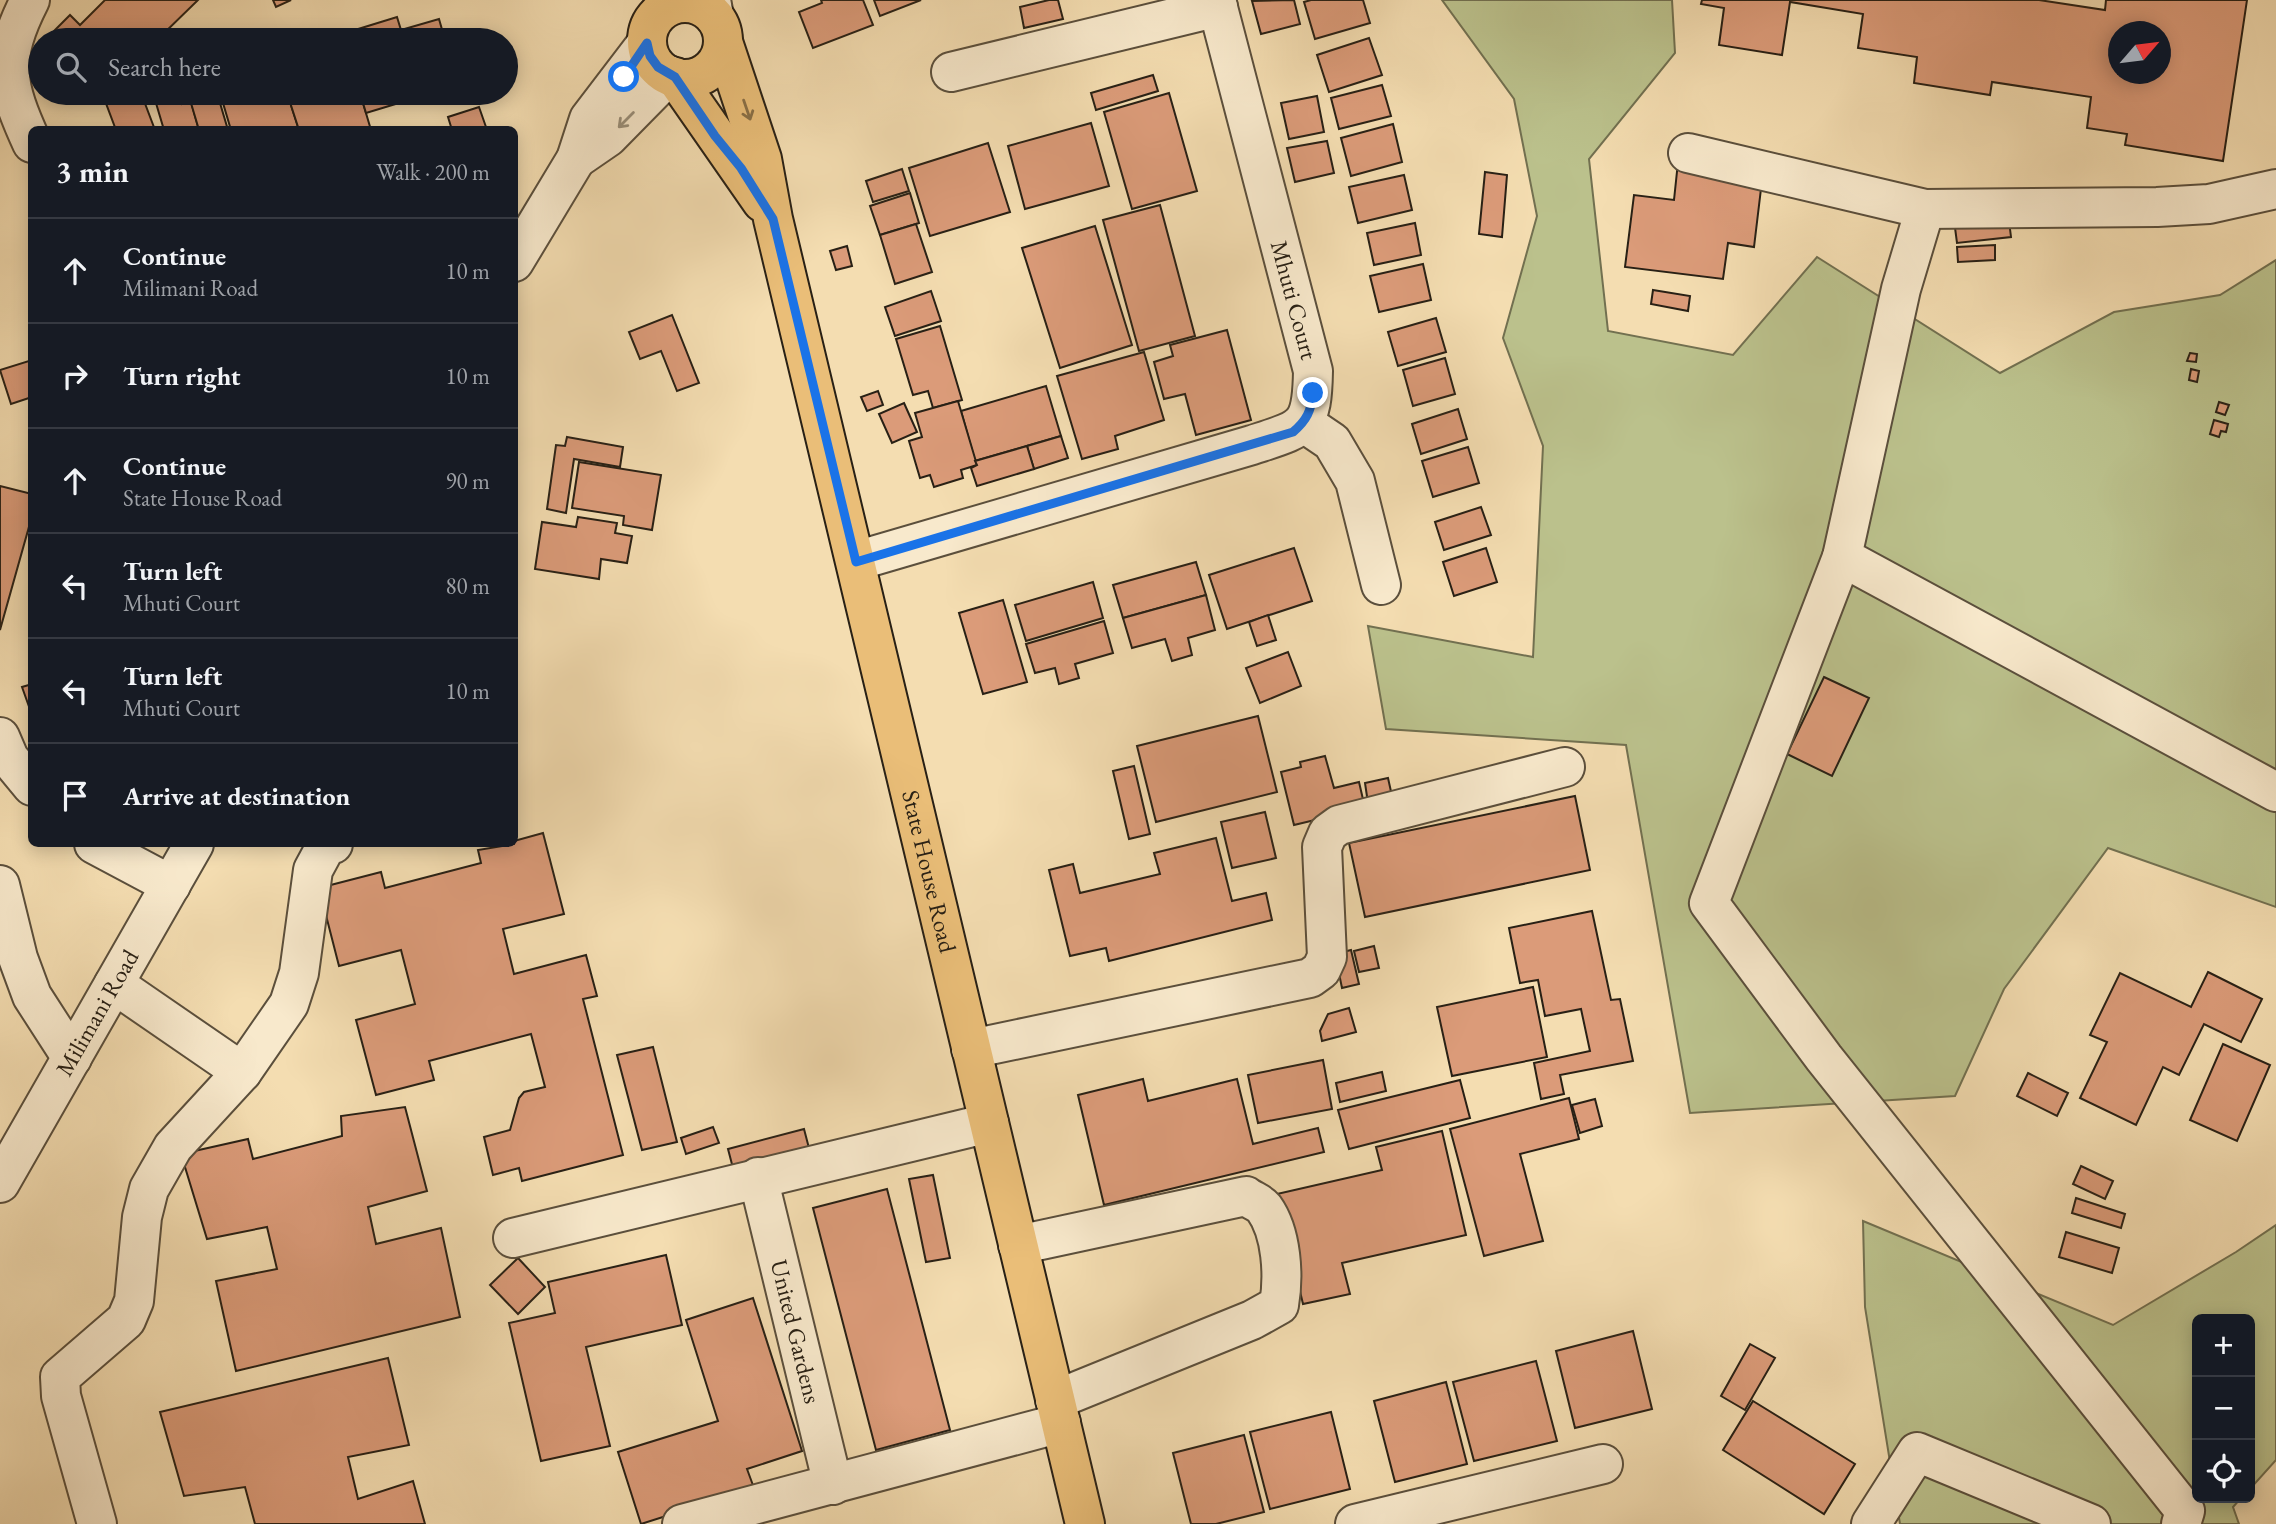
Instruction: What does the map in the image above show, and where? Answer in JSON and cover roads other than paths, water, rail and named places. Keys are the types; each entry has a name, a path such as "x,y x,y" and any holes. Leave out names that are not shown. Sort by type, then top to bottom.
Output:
{"main road":[{"path":"636,0 650,56 672,76 688,79 701,76 711,69 709,13 688,2 665,8 650,26 647,40"},
{"name":"State House Road","path":"709,13 762,159 773,219 1085,1524"},
{"name":"State House Road","path":"672,76 741,168 773,219"}],"street":[{"path":"28,1 6,45 3,79 28,134"},
{"name":"Mhuti Court","path":"951,72 1217,4 1313,371 1312,409 1304,423"},
{"path":"518,255 576,159 589,119 647,40"},
{"path":"576,159 608,137 672,76"},
{"path":"1688,153 1925,209 2157,208 2209,204 2276,189"},
{"path":"1925,209 1901,289 1842,557 1709,903 1824,1058 2185,1511 2181,1524"},
{"path":"856,562 1293,432 1304,423 1332,442 1355,481 1381,585"},
{"path":"1842,557 2276,792"},
{"path":"971,1049 1310,978 1321,970 1327,957 1322,847 1328,833 1339,825 1565,767"},
{"path":"100,847 171,885"},
{"name":"Milimani Road","path":"0,1183 192,847"},
{"path":"97,1524 61,1396 60,1377 126,1320 134,1301 142,1217 149,1189 173,1147 242,1072 289,1004 299,973 313,870 325,847"},
{"path":"0,885 18,958 32,996 72,1058"},
{"path":"114,984 242,1072"},
{"path":"513,1238 989,1123"},
{"name":"United Gardens","path":"758,1177 833,1485"},
{"path":"682,1524 833,1485 1058,1411 1279,1305 1282,1272 1273,1228 1263,1206 1245,1196 1018,1245"},
{"path":"1871,1524 1917,1451 2091,1524"},
{"path":"1355,1524 1442,1514 1603,1464"}]}
